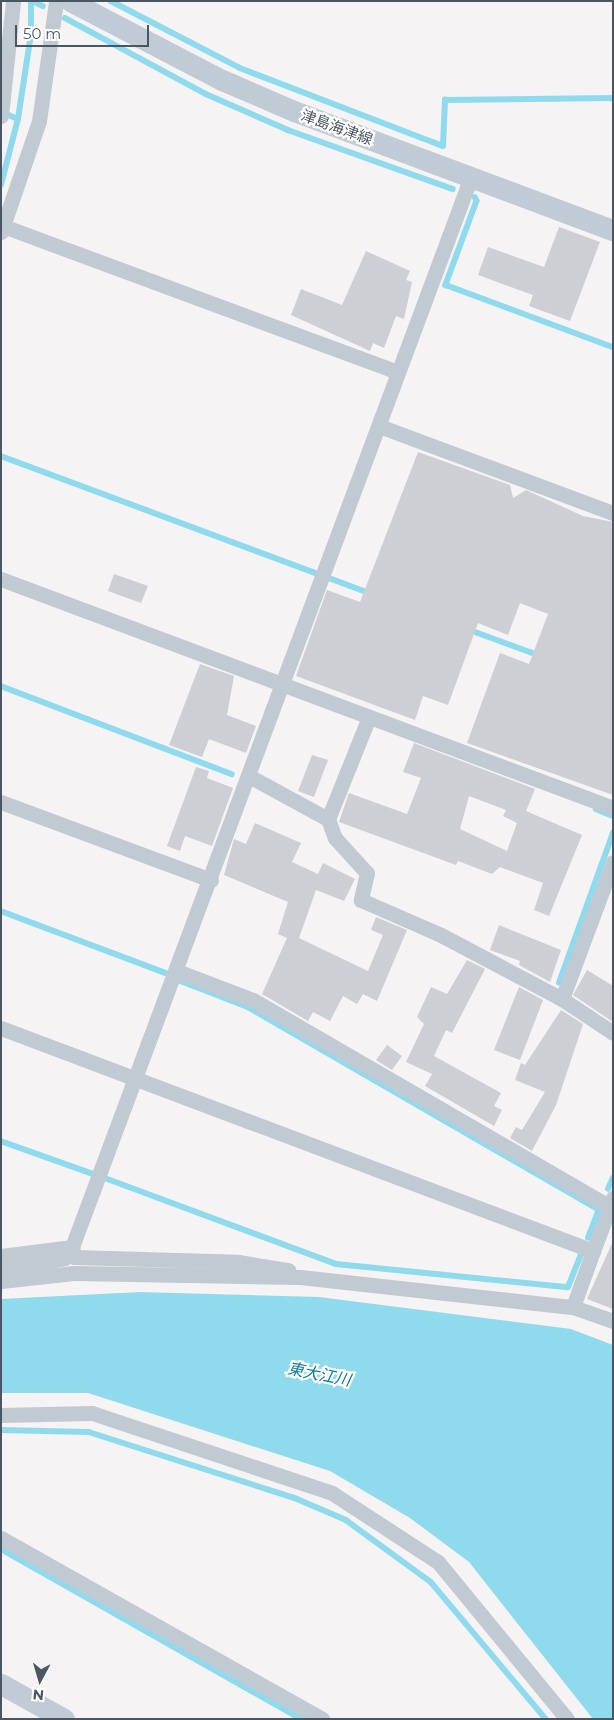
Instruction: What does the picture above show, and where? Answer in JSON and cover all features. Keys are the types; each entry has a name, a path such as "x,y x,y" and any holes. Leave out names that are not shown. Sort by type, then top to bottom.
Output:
{"main road":[{"name":"津島海津線","path":"70,1 222,80 470,177 613,230"},
{"path":"1,1684 64,1719"}],"street":[{"path":"1,116 13,1"},
{"path":"56,1 39,121 2,229 398,372"},
{"path":"73,1252 470,177"},
{"path":"379,426 613,513"},
{"path":"1,579 613,808"},
{"path":"369,717 328,818 335,838 367,873 361,900 441,935 562,999 613,1033"},
{"path":"249,776 328,818"},
{"path":"1,802 211,880"},
{"path":"562,999 613,862"},
{"path":"177,971 253,1000 611,1203 573,1307"},
{"path":"1,1028 593,1251"},
{"path":"1,1271 73,1252"},
{"path":"1,1256 73,1252 238,1262 286,1269 300,1277"},
{"path":"1,1281 137,1272 300,1277 573,1307 613,1322"},
{"path":"1,1415 92,1413 332,1493 438,1562 567,1719"},
{"path":"1,1538 322,1719"}],"water":[{"name":"東大江川","path":"140,1292 319,1297 571,1329 613,1345 613,1719 593,1719 469,1562 410,1518 330,1471 88,1393 1,1393 1,1299"}],"building":[{"path":"559,227 600,242 570,321 529,306 533,295 478,275 488,247 544,267"},
{"path":"366,251 410,271 406,280 412,282 404,319 396,316 384,348 373,343 370,351 291,315 301,289 342,305"},
{"path":"418,452 510,485 513,498 526,490 583,516 613,522 613,795 467,743 500,653 529,664 548,614 520,603 508,635 478,623 448,705 423,696 415,720 296,676 327,590 360,602"},
{"path":"114,574 148,586 141,603 108,591"},
{"path":"200,664 234,676 227,715 256,726 246,753 209,739 202,757 169,745"},
{"path":"414,743 535,789 526,811 582,835 549,916 534,910 543,883 500,867 492,874 458,861 456,865 339,822 349,793 407,814 421,778 403,772","holes":["469,796 506,810 503,816 517,823 507,851 460,829"]},
{"path":"312,755 328,760 314,797 298,791"},
{"path":"196,767 209,771 207,778 233,788 212,846 185,836 180,851 167,846"},
{"path":"255,823 301,843 292,862 318,874 323,863 355,879 344,901 316,890 299,938 368,971 383,935 371,930 376,917 407,930 377,1001 363,994 357,1004 343,996 330,1021 313,1012 308,1021 262,994 287,938 278,934 288,902 224,875 234,839 246,844"},
{"path":"499,925 561,950 550,982 519,965 520,961 490,950"},
{"path":"467,960 485,969 452,1033 446,1030 434,1056 501,1093 494,1106 502,1110 494,1126 425,1086 432,1074 406,1062 424,1024 417,1017 431,987 447,994"},
{"path":"587,970 613,986 613,1022 573,995"},
{"path":"519,987 543,1000 520,1060 494,1050"},
{"path":"561,1010 583,1024 556,1105 532,1151 510,1138 516,1127 522,1130 545,1092 515,1080 521,1063 525,1065"},
{"path":"387,1045 402,1056 392,1070 376,1060"},
{"path":"613,1241 613,1309 587,1299"}],"waterway":[{"path":"1,185 18,119 31,34 31,1"},
{"path":"33,1 43,6"},
{"path":"111,1 240,68 443,146 445,100 613,98"},
{"path":"65,18 206,94 288,130 453,189"},
{"path":"9,115 18,119"},
{"path":"475,197 477,201 446,285 613,347"},
{"path":"1,456 370,593"},
{"path":"470,630 538,655"},
{"path":"1,686 232,774"},
{"path":"596,809 613,816"},
{"path":"559,983 613,833"},
{"path":"1,911 166,973"},
{"path":"181,981 248,1007 599,1210"},
{"path":"1,1141 93,1174"},
{"path":"105,1178 336,1264 568,1287 581,1254"},
{"path":"608,1189 613,1178"},
{"path":"588,1238 599,1209"},
{"path":"1,1430 89,1432 295,1498 346,1520 431,1582 546,1719"},
{"path":"1,1549 302,1719"}]}
